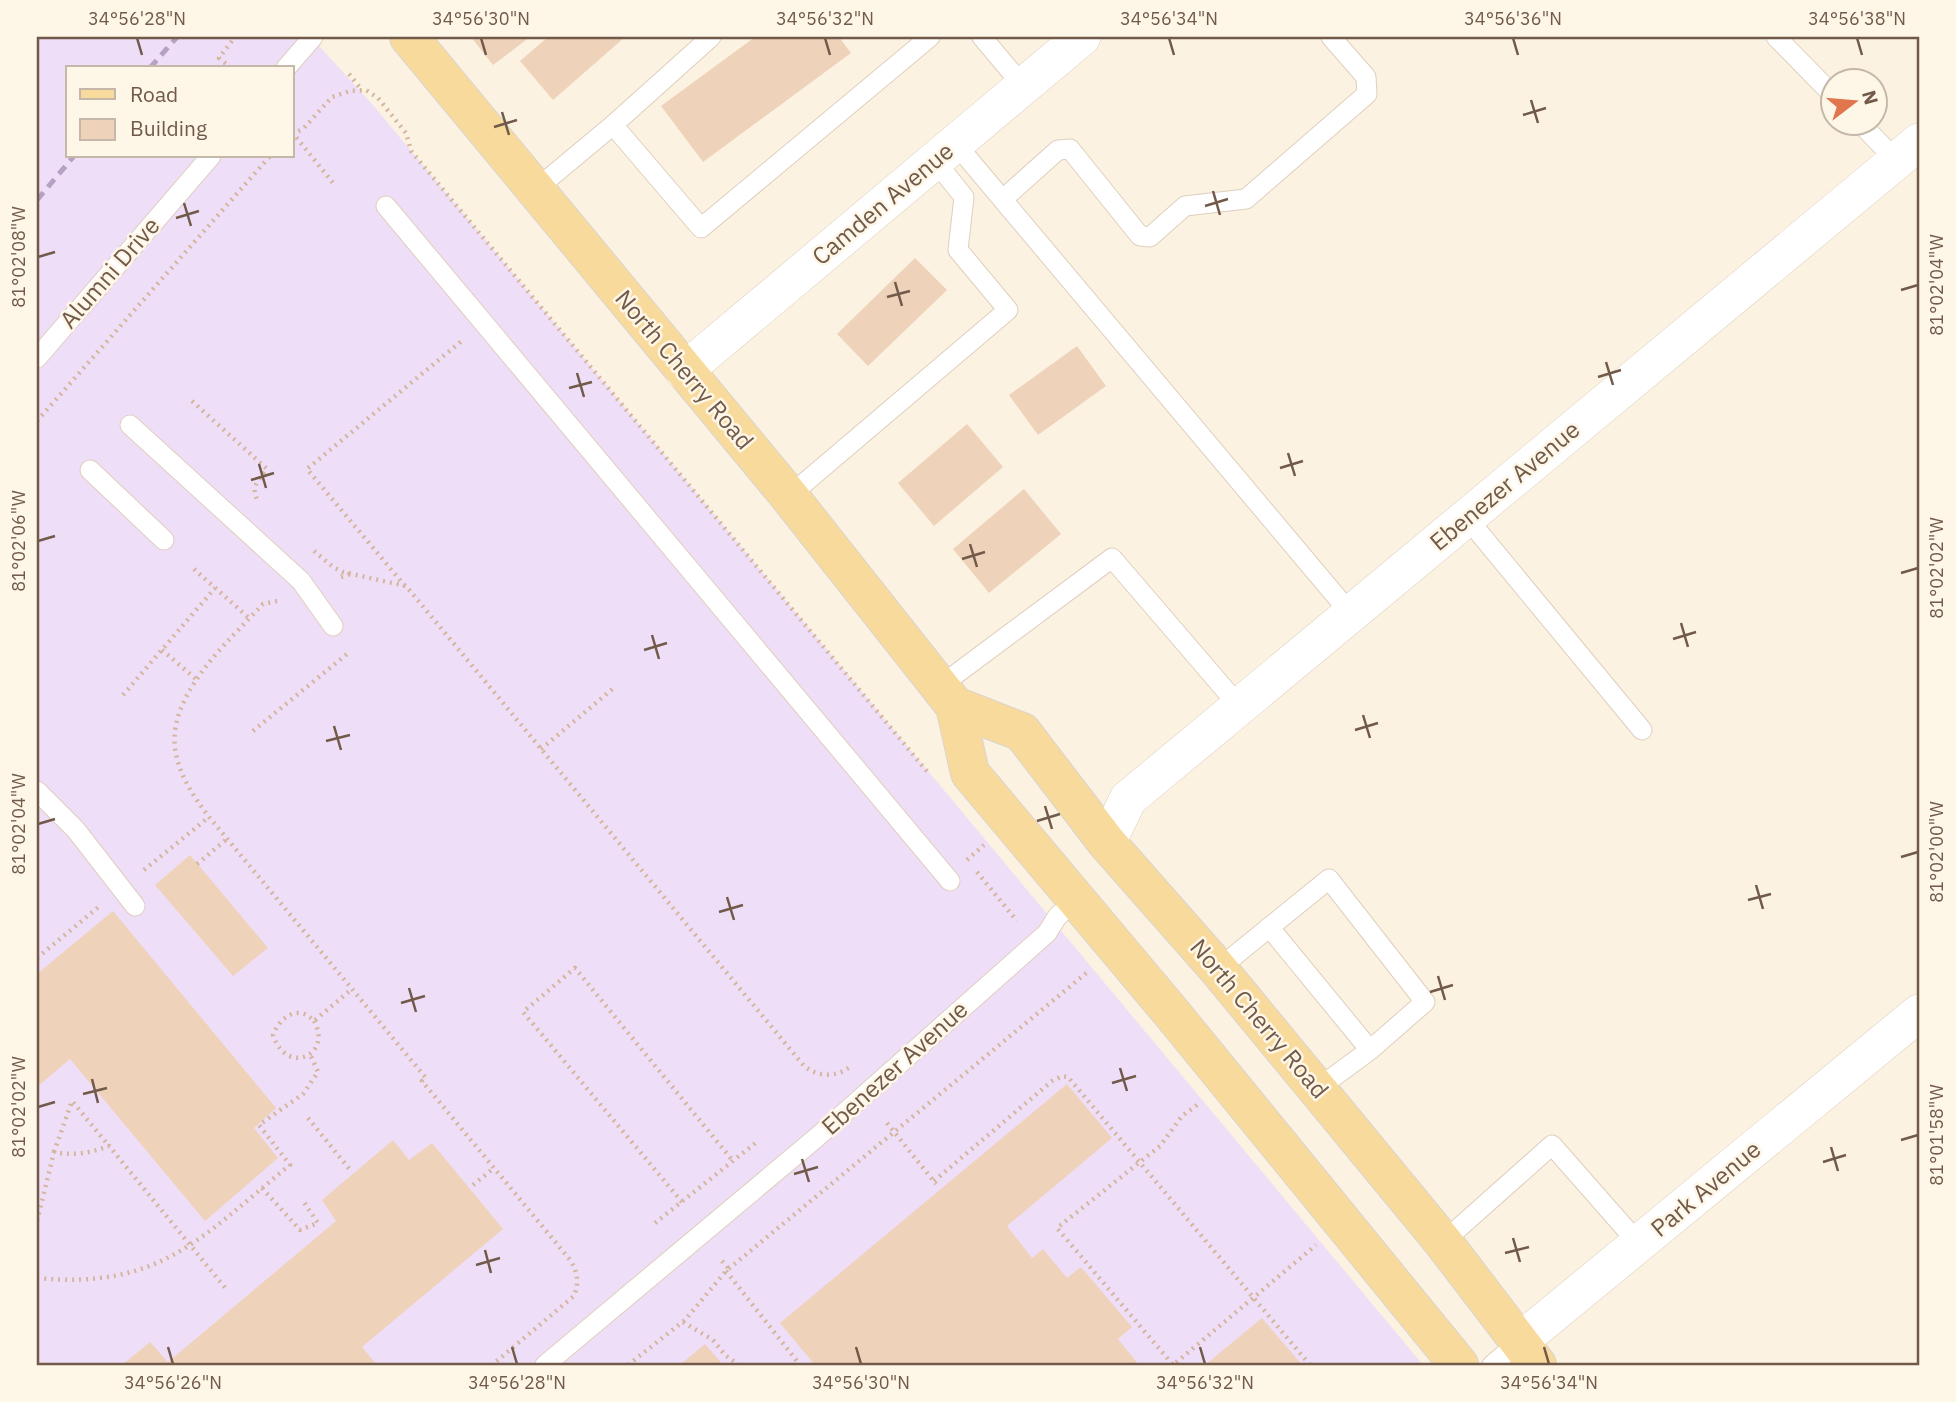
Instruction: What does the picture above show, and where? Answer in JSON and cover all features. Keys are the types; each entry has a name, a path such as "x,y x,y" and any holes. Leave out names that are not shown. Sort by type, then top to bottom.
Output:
{"main road":[{"name":"North Cherry Road","path":"409,37 789,496 947,696 970,773 1459,1365"},
{"name":"North Cherry Road","path":"947,696 1022,732 1107,842 1218,969 1443,1242 1516,1357"}],"street":[{"name":"Camden Avenue","path":"684,371 1078,38"},
{"name":"Ebenezer Avenue","path":"1107,842 1128,799 1907,151"},
{"name":"Park Avenue","path":"1516,1357 1639,1244 1919,1013"}],"lane":[{"path":"288,66 313,37"},
{"path":"536,190 711,37"},
{"path":"613,125 701,228 930,37"},
{"path":"982,37 1023,86"},
{"path":"1003,199 1058,150 1070,149 1140,236 1150,237 1185,206 1246,199 1367,94 1366,77 1331,37"},
{"path":"1776,37 1820,83"},
{"path":"1882,136 1907,151"},
{"path":"945,152 1003,199 1351,614"},
{"path":"789,496 1008,310 958,250 964,197 945,152"},
{"name":"Alumni Drive","path":"37,358 209,158"},
{"path":"386,206 950,881"},
{"path":"130,425 301,581 333,626"},
{"path":"90,470 164,540"},
{"path":"1467,518 1642,730"},
{"path":"947,696 1112,558 1239,706"},
{"path":"37,791 76,830 135,906"},
{"path":"1218,969 1329,879 1425,1002 1370,1050 1317,1089"},
{"name":"Ebenezer Avenue","path":"545,1365 825,1129 1047,933 1057,916 1076,899"},
{"path":"1269,927 1370,1050"},
{"path":"1443,1242 1552,1145 1639,1244"}],"path":[{"path":"229,66 219,58 235,37"},
{"path":"348,74 362,90"},
{"path":"294,133 303,129 332,97 340,93 362,90 373,93 378,98 406,133 411,151 934,780"},
{"path":"294,134 333,183"},
{"path":"37,421 268,158"},
{"path":"485,322 307,468 804,1066 811,1072 829,1075 846,1070 856,1061"},
{"path":"192,401 267,470 253,489 257,500 266,509"},
{"path":"304,542 333,567 406,586"},
{"path":"194,569 250,618"},
{"path":"341,577 351,573"},
{"path":"123,695 215,588"},
{"path":"277,601 263,604 196,679 183,704 175,730 175,753 191,793 209,817 426,1078 422,1081 571,1261 577,1273 574,1296 492,1365"},
{"path":"162,650 196,679"},
{"path":"253,731 347,654"},
{"path":"541,749 615,687"},
{"path":"144,870 209,817"},
{"path":"197,864 227,839"},
{"path":"986,843 967,860 1017,921"},
{"path":"37,958 101,905"},
{"path":"1007,930 1024,914"},
{"path":"628,1365 683,1322 727,1270 1093,967"},
{"path":"682,1202 523,1012 575,968 733,1161"},
{"path":"314,1021 352,989"},
{"path":"298,1013 308,1015 314,1021 319,1030 319,1039 310,1054 298,1058 287,1057 277,1047 273,1035 285,1017 298,1013"},
{"path":"37,1278 83,1280 128,1275 168,1260 190,1246 262,1188 290,1165 259,1125 303,1094 318,1072 310,1054"},
{"path":"829,1075 829,1083"},
{"path":"887,1124 935,1182 1052,1081 1062,1076 1068,1077 1310,1365"},
{"path":"1204,1100 1182,1116 1169,1137 1057,1228 1066,1239 1173,1365 1320,1241"},
{"path":"37,1221 54,1152 72,1101 227,1290"},
{"path":"308,1118 351,1171"},
{"path":"655,1223 678,1209 682,1202 758,1140"},
{"path":"54,1152 81,1154 109,1146"},
{"path":"473,1185 494,1168"},
{"path":"262,1188 300,1230 318,1223 303,1202"},
{"path":"722,1261 800,1365"},
{"path":"576,1291 584,1284"},
{"path":"683,1322 713,1340 725,1355 739,1365"}],"shaded area":[{"path":"37,37 311,37 372,104 1423,1365 37,1365"}],"building":[{"path":"471,37 530,37 493,65"},
{"path":"548,37 625,37 553,100 520,61"},
{"path":"755,37 839,37 851,53 703,162 661,106"},
{"path":"915,258 947,290 868,366 837,334"},
{"path":"1077,346 1106,386 1038,435 1009,395"},
{"path":"967,424 1003,467 934,526 898,483"},
{"path":"1024,489 1061,534 989,593 953,549"},
{"path":"190,855 268,948 233,976 155,885"},
{"path":"113,911 276,1108 254,1128 278,1158 205,1221 70,1059 37,1087 37,974"},
{"path":"1067,1084 1112,1138 1007,1226 1032,1258 1043,1249 1067,1278 1081,1267 1132,1327 1118,1339 1139,1365 812,1365 814,1364 780,1323"},
{"path":"393,1140 409,1160 432,1143 503,1229 362,1347 377,1365 122,1365 150,1342 168,1362 336,1221 322,1200"},
{"path":"1262,1318 1302,1365 1205,1365"},
{"path":"705,1344 723,1365 680,1365"}],"railway":[{"path":"152,66 177,37"},
{"path":"37,200 72,158"}]}
